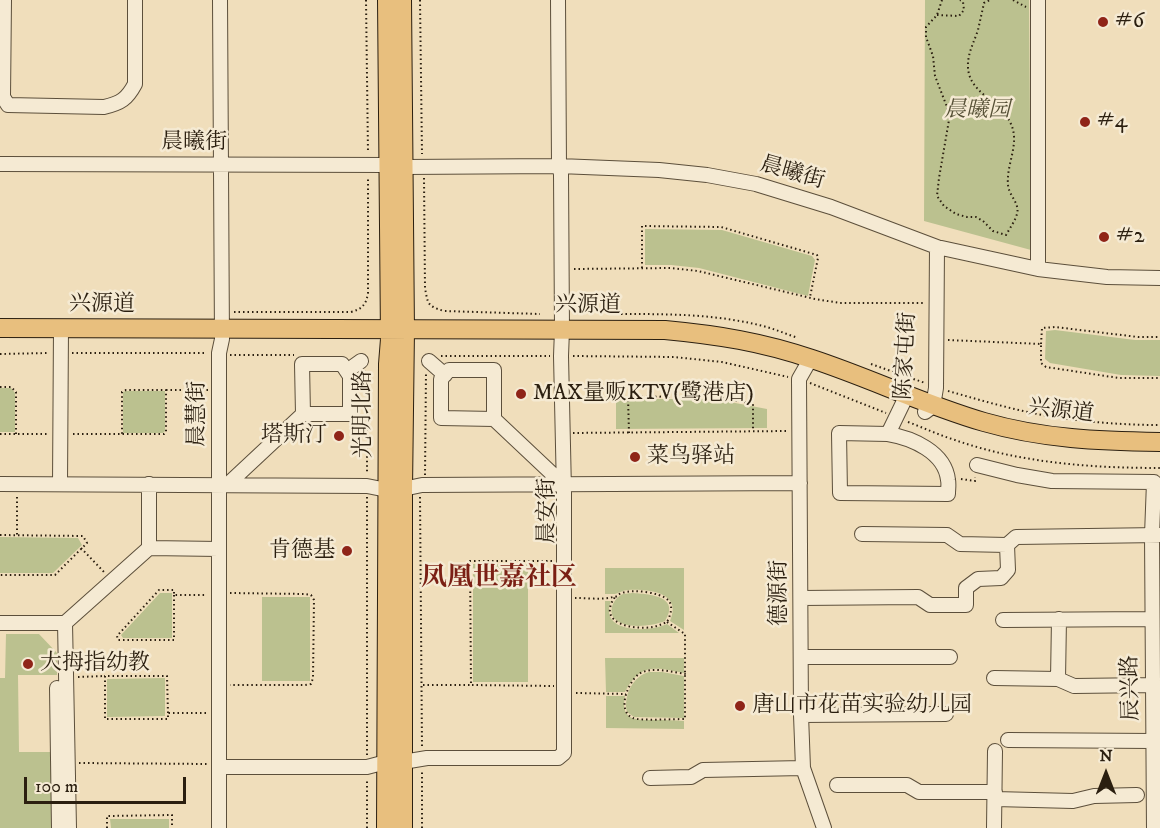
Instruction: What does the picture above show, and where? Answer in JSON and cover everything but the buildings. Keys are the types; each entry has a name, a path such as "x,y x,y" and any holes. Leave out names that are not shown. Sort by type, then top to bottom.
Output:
{"main road":[{"name":"光明北路","path":"387,0 405,170"},
{"name":"光明北路","path":"387,828 395,762 395,489 388,364 397,334 405,170 402,0"},
{"name":"兴源道","path":"0,328 61,340"},
{"name":"兴源道","path":"0,339 61,340 665,330 712,334 756,342 810,362 930,399 984,422 1026,433 1059,438 1160,442"},
{"name":"兴源道","path":"810,362 903,403 930,399 987,431 1048,445 1160,451"},
{"name":"光明北路","path":"395,762 403,828"}],"street":[{"path":"3,0 3,97 8,105 104,107 116,104 128,96 135,84 135,0"},
{"name":"晨慧街","path":"219,0 224,168"},
{"name":"晨慧街","path":"219,828 226,685 223,488 227,0"},
{"name":"晨安街","path":"395,762 427,758 560,760 564,753 569,598 558,0"},
{"path":"1034,4 1038,269"},
{"name":"晨曦街","path":"0,164 224,168"},
{"name":"晨曦街","path":"0,171 224,168 659,170 707,175 756,184 831,207 934,249 1040,276 1093,283 1160,285"},
{"name":"晨曦街","path":"934,249 1038,269 1107,277 1160,278"},
{"name":"陈家屯街","path":"930,399 934,249"},
{"name":"陈家屯街","path":"930,399 936,340 934,249"},
{"name":"晨安街","path":"563,331 568,433 563,561 566,689"},
{"name":"晨慧街","path":"225,337 219,390 223,488 219,549 223,594 219,713 227,828"},
{"path":"60,484 61,340"},
{"path":"347,371 362,361"},
{"path":"429,361 445,375"},
{"name":"德源街","path":"810,362 799,379 801,715 803,768 824,828"},
{"path":"223,488 303,414 350,414 350,376 342,364 302,364 303,414"},
{"path":"494,418 494,370 449,370 441,379 441,418 494,418 566,488"},
{"path":"888,434 903,403"},
{"path":"839,433 888,434 913,442 933,453 942,463 948,478 948,494 840,493 839,433"},
{"name":"辰兴路","path":"977,465 1052,481 1154,482 1156,595 1152,619 1156,665 1153,685 1157,791 1154,828"},
{"path":"0,484 149,488"},
{"path":"0,490 395,489 422,485 566,488 800,486"},
{"path":"149,488 149,548"},
{"path":"862,534 947,535 960,544 1008,545"},
{"path":"801,598 918,597 930,605 966,605 966,588 978,579 1001,579 1008,570 1008,545 1016,537 1156,535"},
{"path":"0,623 65,623 149,548 219,549"},
{"path":"1058,679 1059,619"},
{"path":"1003,620 1152,619"},
{"path":"65,623 69,828"},
{"path":"0,631 56,631 59,828"},
{"path":"801,657 950,657"},
{"path":"994,678 1058,679 1074,686 1153,685"},
{"path":"801,715 946,714"},
{"path":"1008,740 1156,733"},
{"path":"994,828 995,752"},
{"path":"222,764 395,762"},
{"path":"650,778 692,777 703,770 803,768"},
{"path":"837,785 907,785 919,792 1073,801 1095,796 1137,795"}],"path":[{"path":"0,354 61,340 225,337 361,309 366,303 368,293 366,0"},
{"path":"420,0 405,170 428,303 444,311 563,331"},
{"path":"942,0 937,15 926,27 926,37 933,56 935,76 947,107 949,120 937,196 944,206 956,214 976,217 993,231 1006,235 1017,214 1017,203 1008,185 1014,135 1011,122 1003,111 972,83 969,72 968,56 984,3 990,0"},
{"path":"937,15 959,16 964,10 963,2 960,0"},
{"path":"1013,0 1034,4"},
{"path":"642,268 642,226 722,227 817,255 809,298"},
{"path":"574,269 671,268 698,271 809,298 840,303 931,303"},
{"path":"619,314 677,314 714,318 763,326 805,341"},
{"path":"1160,337 1138,337 1055,327 1042,328 1041,344 1041,363 1046,367 1119,378 1160,378"},
{"path":"225,337 295,356"},
{"path":"936,340 1041,344"},
{"path":"362,361 367,384 367,828"},
{"path":"869,363 930,399 996,405 1067,419 1160,425"},
{"path":"0,387 11,387 16,392 16,434"},
{"path":"122,434 122,392 126,390 219,390"},
{"path":"0,434 164,434 166,432 166,390"},
{"path":"629,433 628,397 714,396 753,405 753,431"},
{"path":"568,433 799,431"},
{"path":"948,478 975,481 977,465"},
{"path":"17,491 17,536"},
{"path":"0,536 83,536 87,543 55,575 0,575"},
{"path":"81,548 112,581"},
{"path":"471,685 470,561 563,561"},
{"path":"159,590 174,590 174,595 174,640 118,640 117,636 159,590"},
{"path":"645,592 658,595 668,600 672,606 670,616 667,622 652,627 619,624 612,619 610,610 615,597 622,593 645,592"},
{"path":"174,595 304,594 311,595 314,600 311,684 226,685"},
{"path":"569,598 615,597"},
{"path":"667,622 685,634 686,674 685,719 634,719 627,713 624,705 626,694 639,674 649,670 686,674"},
{"path":"66,677 105,676 167,676 168,719 105,719 105,676"},
{"path":"421,685 566,689 626,694"},
{"path":"168,713 219,713"},
{"path":"68,763 222,764"},
{"path":"107,828 107,816 172,815 172,828"}],"green space":[{"name":"晨曦园","path":"925,0 1029,0 1031,250 924,221"},
{"path":"645,229 722,230 812,256 815,260 808,296 699,268 645,265"},
{"path":"1055,330 1135,340 1160,340 1160,376 1121,375 1050,363 1045,359 1046,331"},
{"path":"0,388 11,388 15,393 15,432 0,432"},
{"path":"165,391 165,431 163,433 123,433 123,392"},
{"path":"616,399 714,399 767,409 767,428 616,429"},
{"path":"0,537 78,538 82,545 53,573 0,573"},
{"path":"473,564 528,564 528,682 473,682"},
{"path":"605,568 684,568 684,630 670,621 673,611 672,604 661,594 626,590 615,594 605,594"},
{"path":"160,593 172,593 172,638 123,638 121,635"},
{"path":"623,594 647,594 666,601 669,613 665,621 631,626 614,618 612,608 615,601"},
{"path":"262,597 310,597 310,681 262,681"},
{"path":"605,601 611,601 609,612 618,625 627,628 649,629 667,624 679,633 605,633"},
{"path":"6,634 39,634 57,653 57,675 18,675 19,752 57,752 57,828 0,828 0,678 5,678"},
{"path":"605,658 684,658 684,673 665,669 649,669 636,676 625,692 606,692"},
{"path":"649,672 684,676 684,718 634,717 627,712 626,700 630,688 638,678"},
{"path":"165,678 165,716 107,717 107,679"},
{"path":"606,696 625,696 625,710 631,717 642,720 684,721 684,729 606,728"},
{"path":"110,819 169,819 169,828 111,828"}],"place":[{"name":"#6","path":"1103,22"},
{"name":"#4","path":"1085,122"},
{"name":"#2","path":"1104,237"},
{"name":"MAX量贩KTV(鹭港店)","path":"521,394"},
{"name":"塔斯汀","path":"339,436"},
{"name":"菜鸟驿站","path":"635,457"},
{"name":"肯德基","path":"347,551"},
{"name":"大拇指幼教","path":"28,664"},
{"name":"唐山市花苗实验幼儿园","path":"740,706"}],"district":[{"name":"凤凰世嘉社区","path":"499,580"}]}
